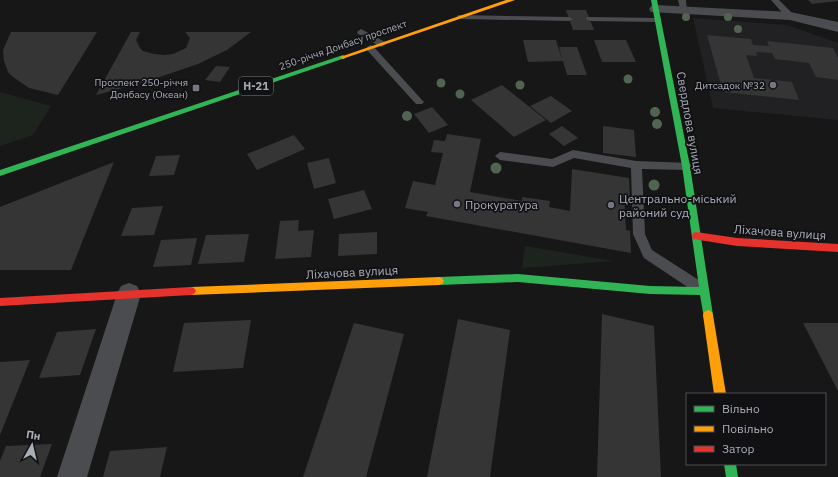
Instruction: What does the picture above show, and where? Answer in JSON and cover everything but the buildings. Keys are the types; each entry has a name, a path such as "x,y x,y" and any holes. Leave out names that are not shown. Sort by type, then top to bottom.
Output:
{"street":[{"name":"250-річчя Донбасу проспект","path":"0,173 382,44 460,17 492,3 512,0"},
{"path":"656,9 683,5 790,16 838,27"},
{"name":"Свердлова вулиця","path":"656,9 686,166 720,393"},
{"name":"Ліхачова вулиця","path":"696,236 737,242 838,248"},
{"name":"Ліхачова вулиця","path":"0,302 130,294 518,278 650,290 704,291"},
{"path":"72,477 130,294"},
{"path":"730,465 732,477"}],"lane":[{"path":"775,0 790,16"},
{"path":"590,19 656,9"},
{"path":"460,17 569,19"},
{"path":"361,32 382,44"},
{"path":"370,48 419,102"},
{"path":"500,156 553,163 573,154 636,165 686,166"},
{"path":"636,165 639,234 648,254 704,291"}],"shaded area":[{"name":"Дитсадок №32","path":"693,18 787,25 838,43 838,120 713,108"},
{"path":"0,92 51,106 33,135 0,146"},
{"path":"525,246 614,261 522,268"}],"traffic: fast":[{"path":"654,0 686,166 708,315"},
{"path":"0,173 343,57"},
{"path":"439,281 518,278 650,290 704,291"},
{"path":"730,465 732,477"}],"traffic: slow":[{"path":"343,57 512,0"},
{"path":"191,291 439,281"},
{"path":"708,315 720,393"}],"traffic: jam":[{"path":"696,236 737,242 838,248"},
{"path":"0,302 191,291"}],"place":[{"name":"Дитсадок №32","path":"773,85"},
{"name":"Проспект 250-річчя Донбасу (Океан)","path":"196,88"},
{"name":"Прокуратура","path":"457,204"},
{"name":"Центрально-міський районий суд","path":"611,205"}]}
